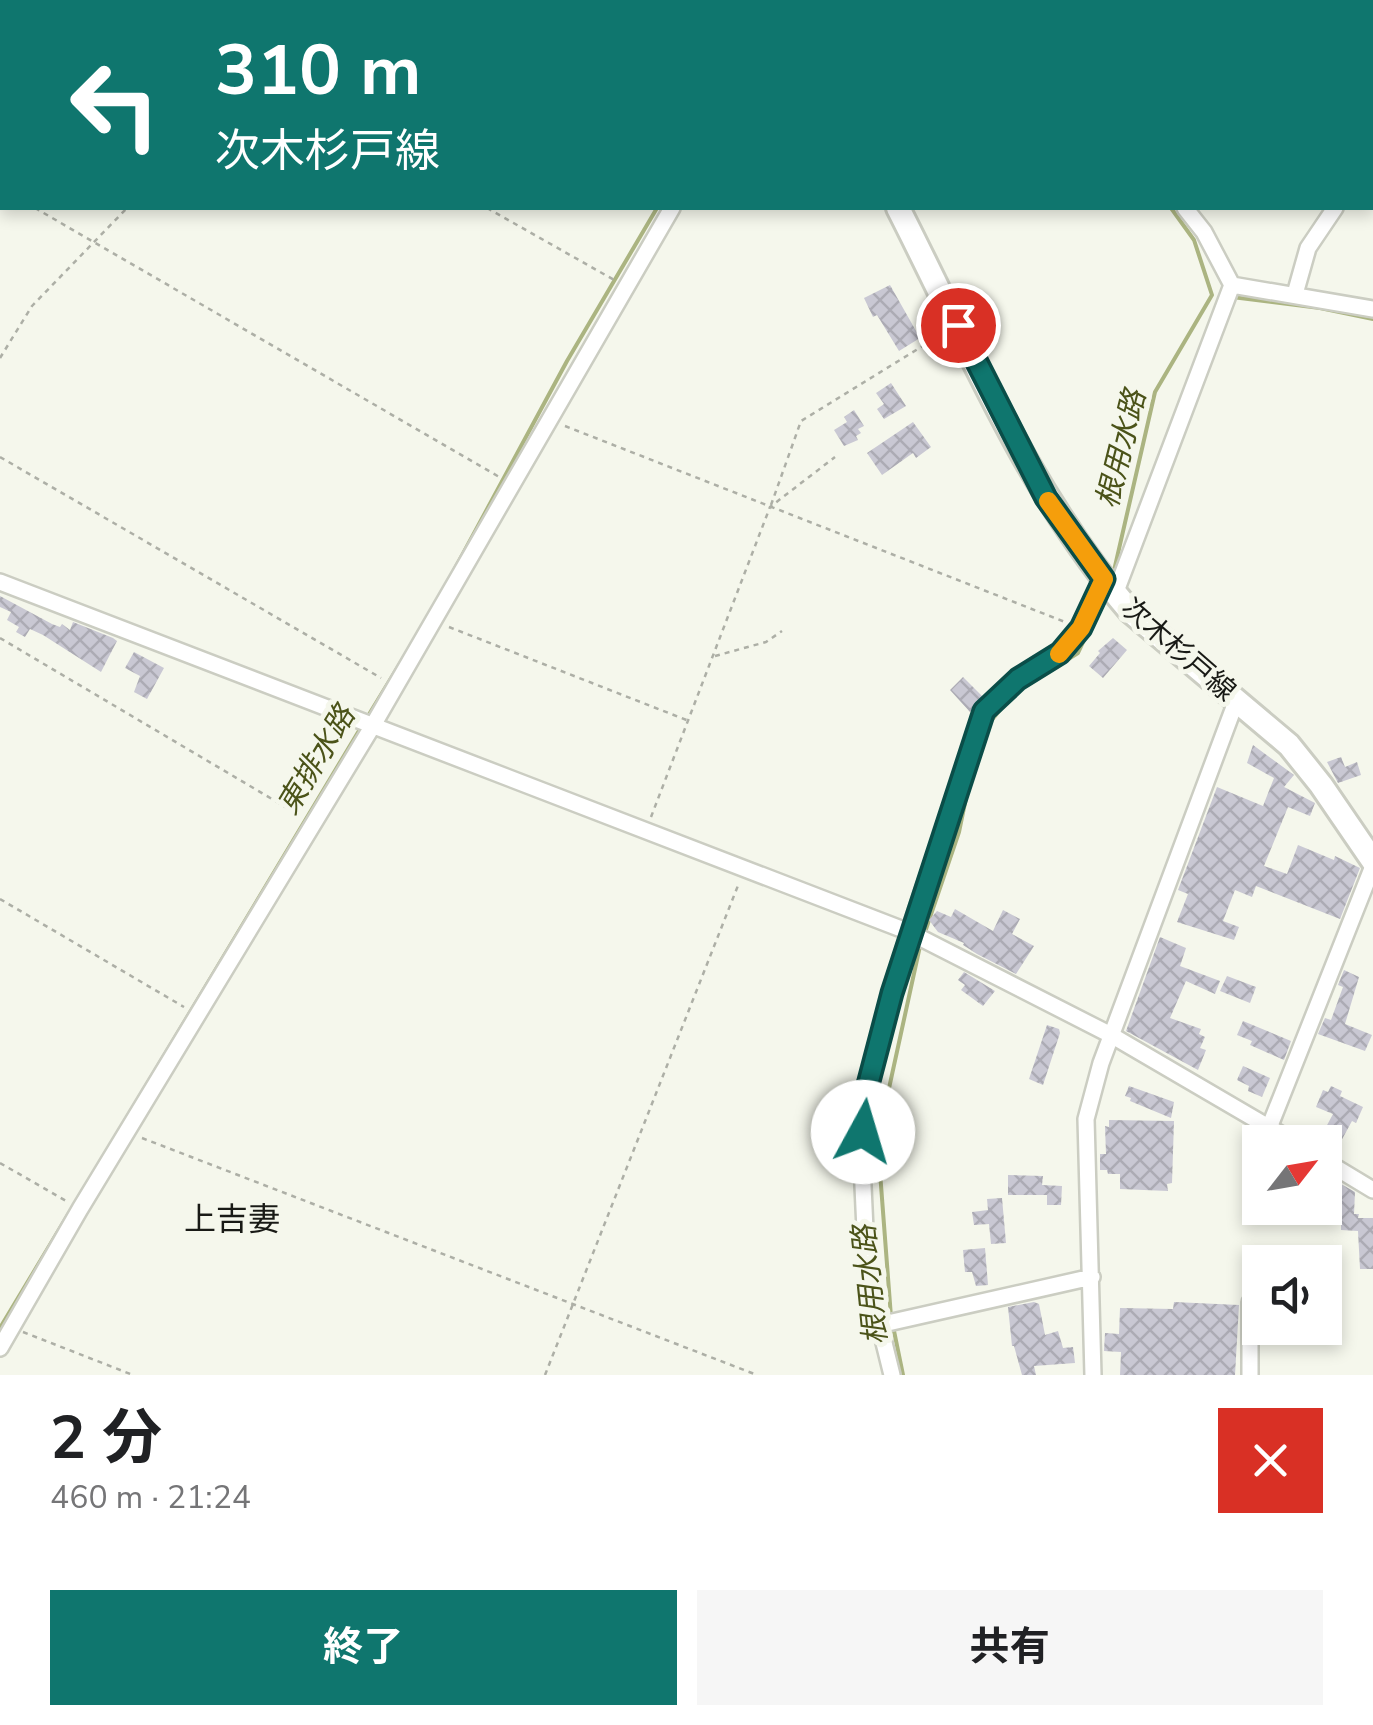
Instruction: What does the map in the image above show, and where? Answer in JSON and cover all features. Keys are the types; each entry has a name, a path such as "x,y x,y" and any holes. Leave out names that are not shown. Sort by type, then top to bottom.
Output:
{"main road":[{"name":"次木杉戸線","path":"899,210 1046,498 1109,586 1130,611 1289,745 1322,785 1373,864"}],"street":[{"path":"0,1348 396,687 671,210"},
{"path":"892,1375 867,1274 862,1164 864,1100 909,932 984,711 1018,679 1060,653 1109,586 1232,286 1204,232 1187,210"},
{"path":"1295,294 1308,248 1335,210"},
{"path":"1232,286 1373,309"},
{"path":"0,582 909,932 1111,1036 1264,1125"},
{"path":"1093,1375 1086,1119 1111,1036 1238,699"},
{"path":"1270,1125 1373,864"},
{"path":"1342,1171 1373,1190"},
{"path":"879,1325 1092,1277"},
{"path":"1250,1345 1250,1375"}],"path":[{"path":"38,210 513,486"},
{"path":"0,358 32,306 126,210"},
{"path":"491,210 626,287"},
{"path":"645,832 801,421 958,325"},
{"path":"550,420 1081,628"},
{"path":"0,457 396,687"},
{"path":"770,508 836,458"},
{"path":"434,621 689,721"},
{"path":"714,657 766,642 782,631"},
{"path":"0,638 314,823"},
{"path":"545,1375 744,870"},
{"path":"0,899 198,1015"},
{"path":"127,1132 757,1375"},
{"path":"0,1162 80,1209"},
{"path":"13,1328 133,1375"}],"building":[{"path":"890,285 920,338 899,351 864,298"},
{"path":"891,383 906,406 884,419 877,409 884,404 876,393"},
{"path":"854,410 864,426 858,429 858,440 844,446 834,430 847,422 844,417"},
{"path":"913,422 931,447 916,458 913,453 882,475 867,453"},
{"path":"0,596 52,624 62,624 70,630 73,622 117,641 101,672 43,635 30,629 25,637 16,632 19,627 7,620 11,612 0,607"},
{"path":"1113,638 1127,650 1103,678 1089,666"},
{"path":"134,652 164,668 147,699 134,692 140,676 125,668"},
{"path":"963,677 983,697 970,712 950,690"},
{"path":"1253,745 1294,775 1284,787 1315,803 1310,816 1288,807 1264,866 1287,874 1298,845 1360,868 1340,919 1256,886 1252,897 1235,890 1223,921 1239,927 1234,940 1177,922 1188,894 1178,890 1217,787 1263,806 1274,778 1247,763"},
{"path":"1341,757 1345,767 1357,762 1361,775 1338,783 1327,762"},
{"path":"955,909 993,931 1003,910 1020,919 1012,934 1034,946 1016,974 938,932 929,920 937,911 951,917"},
{"path":"1160,937 1186,948 1180,966 1220,981 1215,994 1186,981 1170,1018 1201,1029 1199,1034 1205,1037 1200,1048 1206,1050 1198,1070 1126,1031"},
{"path":"1344,970 1359,977 1345,1024 1372,1035 1365,1051 1318,1034 1325,1018 1331,1020 1343,987 1338,985"},
{"path":"964,972 995,991 983,1006 961,990 965,985 958,980"},
{"path":"1227,976 1256,987 1250,1003 1220,991"},
{"path":"1243,1021 1291,1041 1284,1060 1237,1035"},
{"path":"1047,1025 1060,1033 1043,1085 1029,1079"},
{"path":"1243,1066 1270,1078 1262,1097 1237,1080"},
{"path":"1129,1086 1174,1102 1171,1118 1130,1101 1125,1096"},
{"path":"1331,1086 1342,1091 1340,1096 1363,1107 1342,1139 1342,1125 1327,1125 1333,1114 1316,1107 1323,1090 1328,1092"},
{"path":"1109,1120 1174,1121 1172,1183 1167,1184 1168,1191 1120,1189 1120,1174 1100,1170 1100,1154 1106,1154 1105,1126 1109,1127"},
{"path":"1008,1175 1043,1176 1042,1185 1062,1186 1061,1205 1047,1205 1047,1195 1008,1195"},
{"path":"1342,1185 1355,1192 1354,1214 1359,1214 1358,1218 1373,1218 1373,1269 1360,1269 1358,1231 1341,1230"},
{"path":"1002,1198 1006,1243 991,1244 989,1224 974,1225 972,1212 988,1210 987,1199"},
{"path":"985,1248 988,1285 976,1286 972,1272 965,1272 963,1250"},
{"path":"1174,1302 1239,1305 1235,1375 1120,1375 1121,1352 1104,1351 1105,1333 1119,1334 1120,1308 1173,1309"},
{"path":"1039,1304 1045,1335 1058,1331 1063,1348 1073,1347 1075,1363 1034,1366 1036,1375 1022,1375 1012,1346 1008,1307"}],"waterway":[{"name":"東排水路","path":"452,574 567,361 656,210"},
{"name":"根用水路","path":"1113,575 1155,392 1212,295 1194,240 1172,210"},
{"path":"1232,297 1373,319"},
{"name":"根用水路","path":"986,727 1013,694 1078,653 1106,593"},
{"name":"東排水路","path":"368,716 407,652"},
{"name":"東排水路","path":"108,1149 363,724"},
{"name":"根用水路","path":"925,932 959,832 972,769"},
{"name":"根用水路","path":"891,1317 880,1172 881,1125 920,946"},
{"name":"東排水路","path":"0,1328 69,1213"},
{"name":"根用水路","path":"893,1326 903,1375"}],"slow traffic":[{"path":"1048,501 1104,579 1081,628 1059,654"}],"district":[{"name":"上吉妻","path":"232,1219"}],"route":[{"path":"863,1132 864,1100 909,932 984,711 1018,679 1060,653 1081,628 1104,579 1046,498 958,325"}]}
